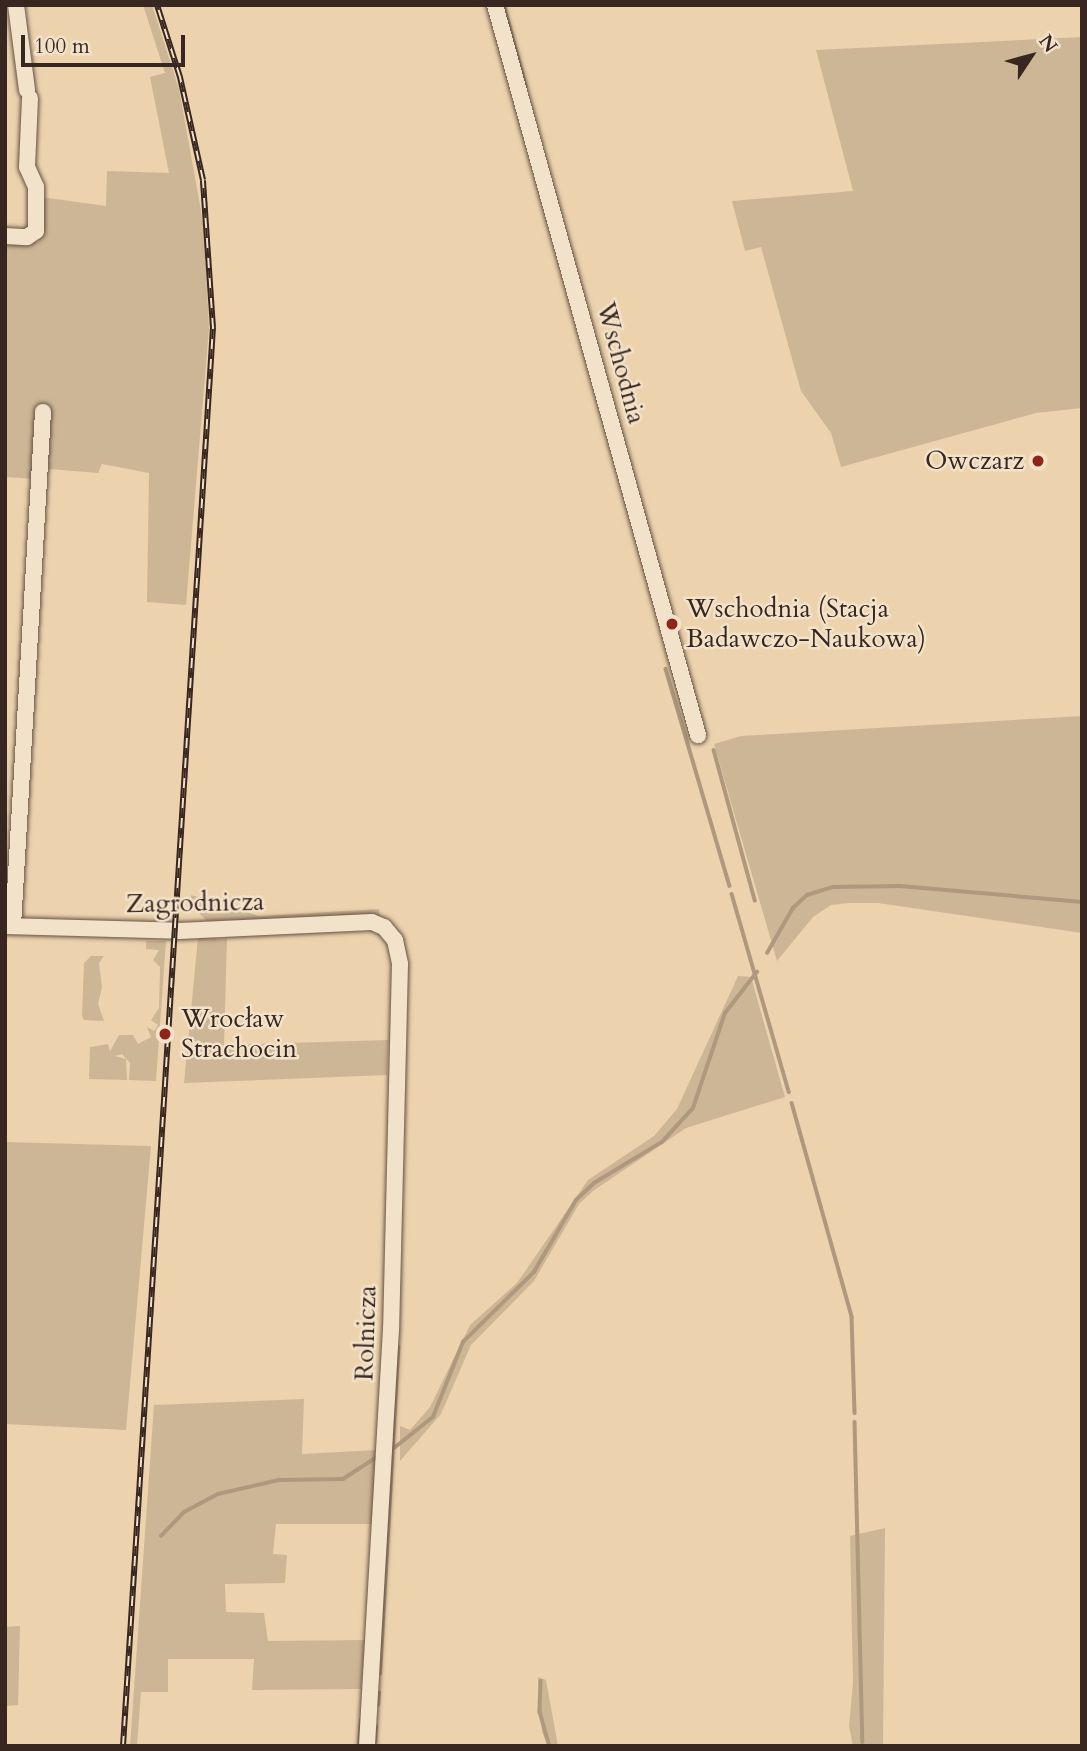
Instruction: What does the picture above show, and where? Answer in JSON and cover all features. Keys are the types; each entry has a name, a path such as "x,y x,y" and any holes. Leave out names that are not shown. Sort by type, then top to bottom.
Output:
{"street":[{"path":"5,236 27,237 36,231 36,187 27,167 28,94 16,5"},
{"name":"Wschodnia","path":"495,5 698,735"},
{"path":"9,926 43,412"},
{"name":"Zagrodnicza","path":"9,926 164,931 372,922 384,927"},
{"name":"Rolnicza","path":"367,1746 387,1440 399,1061 400,964 395,940 384,927"}],"shaded area":[{"path":"143,5 152,5 179,89 204,227 209,328 186,605 147,602 149,473 102,464 98,473 37,468 36,479 5,477 5,241 39,242 41,197 106,206 107,171 169,173 150,77 165,73"},
{"path":"1082,37 1082,408 1036,413 841,467 831,433 801,391 761,247 745,251 732,201 853,191 816,50"},
{"path":"1082,716 1082,933 878,903 849,903 831,905 813,917 777,961 714,744 741,736"},
{"path":"191,895 259,916 379,909 380,916 207,921 192,906"},
{"path":"198,938 227,939 224,1045 388,1040 387,1075 184,1083"},
{"path":"146,941 166,941 156,1081 129,1080 130,1063 122,1054 115,1056 126,1059 127,1080 89,1079 90,1047 108,1044 110,1051 119,1035 133,1035 138,1044 151,1037 147,1027 154,1031 158,1025 151,1020 159,1008 160,967 153,960 159,950 146,949"},
{"path":"91,956 104,956 99,963 102,987 98,1004 104,1021 84,1020 82,1016 84,963"},
{"path":"738,976 751,977 785,1097 686,1128 593,1191 579,1204 534,1281 471,1345 441,1414 400,1461 400,1426 410,1430 430,1407 470,1325 517,1283 588,1180 654,1136 677,1109"},
{"path":"5,1142 151,1146 126,1430 5,1424"},
{"path":"304,1399 302,1454 377,1450 374,1524 276,1524 273,1554 287,1555 285,1583 225,1584 226,1612 264,1613 268,1641 365,1640 361,1689 252,1690 254,1659 168,1659 168,1692 141,1692 137,1746 130,1746 154,1405"},
{"path":"885,1528 883,1746 853,1746 849,1726 853,1683 850,1536"},
{"path":"20,1626 18,1705 5,1706 5,1627"},
{"path":"538,1677 546,1680 558,1746 548,1746 542,1732"}],"waterway":[{"path":"504,5 526,86"},
{"path":"666,669 730,886"},
{"path":"714,750 755,900"},
{"path":"767,953 793,908 807,895 833,887 900,886 1082,902"},
{"path":"732,894 789,1092"},
{"path":"394,1448 433,1417 463,1342 534,1272 576,1200 594,1183 662,1142 693,1108 725,1013 757,972"},
{"path":"792,1103 852,1317 855,1413"},
{"path":"380,1674 398,1347"},
{"path":"855,1422 863,1742"},
{"path":"161,1536 184,1512 218,1494 279,1480 343,1479 377,1457"},
{"path":"541,1681 540,1712 550,1746"},
{"path":"378,1705 379,1693"},
{"path":"359,1746 361,1720"},
{"path":"375,1742 376,1727"}],"railway":[{"path":"123,1746 213,328 203,180 180,77 157,5"}],"place":[{"name":"Owczarz","path":"1038,461"},
{"name":"Wschodnia (Stacja Badawczo-Naukowa)","path":"672,624"},
{"name":"Wrocław Strachocin","path":"165,1034"}]}
